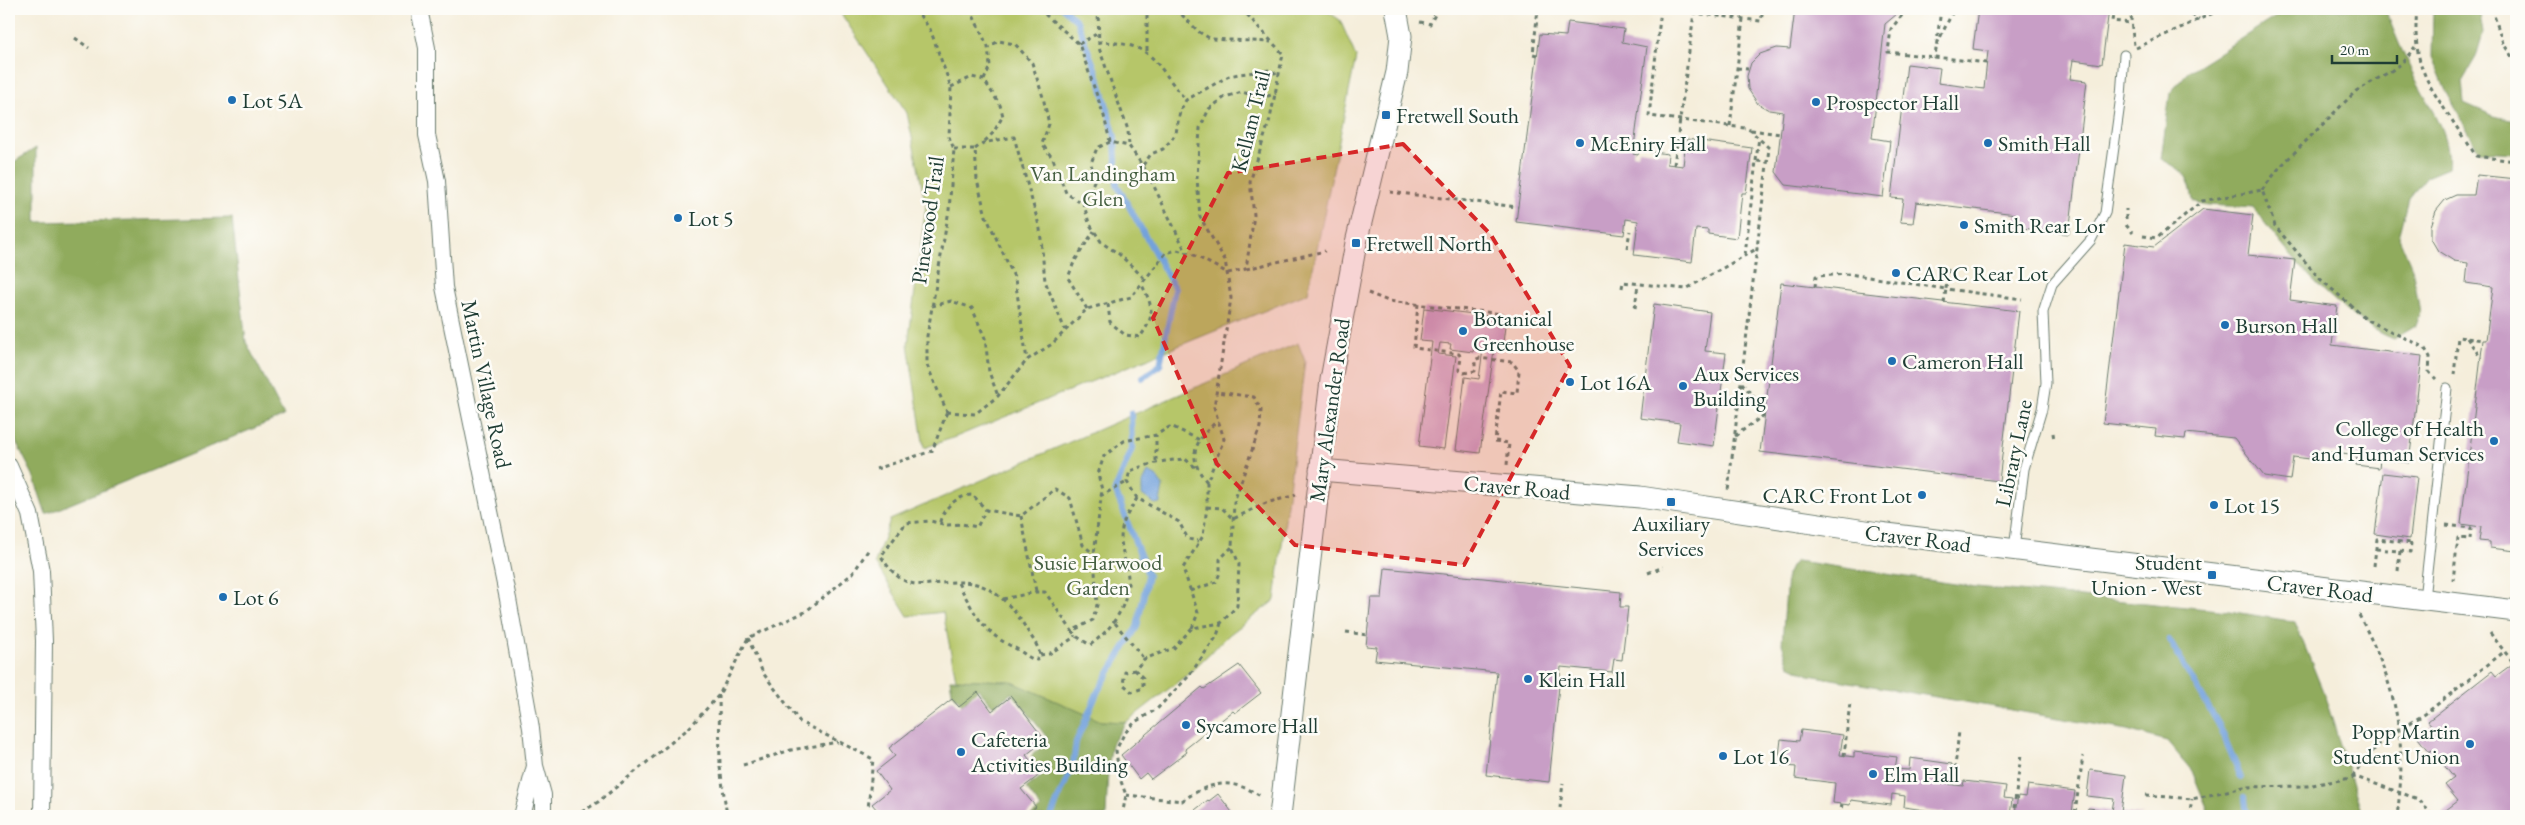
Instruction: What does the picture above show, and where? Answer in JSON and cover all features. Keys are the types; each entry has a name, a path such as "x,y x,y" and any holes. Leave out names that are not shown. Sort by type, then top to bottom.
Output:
{"street":[{"name":"Martin Village Road","path":"419,9 427,48 427,135 437,181 444,287 508,599 531,728 535,766 543,795 543,816"},
{"name":"Mary Alexander Road","path":"1280,816 1331,380 1342,314 1370,180 1397,72 1401,24 1396,9"},
{"path":"9,466 30,514 42,578 42,816"},
{"name":"Craver Road","path":"1320,470 1640,497 1815,525 2516,611"},
{"name":"Martin Village Road","path":"522,816 535,766"}],"lane":[{"name":"Library Lane","path":"2014,550 2024,470 2042,408 2046,383 2043,312 2052,284 2091,240 2105,213 2121,96 2124,55"},
{"path":"2424,601 2447,388"}],"path":[{"name":"Pinewood Trail","path":"915,9 930,29 951,87 949,137 954,150 949,210 927,336 927,365 947,412"},
{"path":"970,9 988,47 990,66 984,80"},
{"path":"1040,9 1079,44 1104,116 1110,142"},
{"path":"1098,9 1100,32 1098,42 1128,130 1129,146 1143,165 1186,253"},
{"path":"1147,52 1148,9"},
{"path":"1176,9 1200,32 1211,39 1271,42"},
{"name":"Kellam Trail","path":"1242,9 1283,54 1270,119 1250,182 1254,215 1246,269"},
{"path":"1420,22 1430,24 1438,9"},
{"path":"1537,55 1533,54 1538,9"},
{"path":"1763,9 1761,21 1661,9 1649,116 1780,134"},
{"path":"1907,9 1891,29 1888,52 1987,63"},
{"path":"1935,57 1940,9"},
{"path":"1936,48 1954,9"},
{"path":"2114,9 2112,21 2132,23"},
{"path":"2132,9 2135,48"},
{"path":"2185,9 2199,19"},
{"path":"2124,55 2135,48 2222,9"},
{"path":"2417,9 2415,47 2426,78 2463,137"},
{"path":"2492,9 2501,38 2516,63"},
{"path":"1674,165 1694,13"},
{"path":"1730,126 1743,19"},
{"path":"1079,44 1100,32"},
{"path":"75,38 89,48"},
{"path":"988,47 999,41 1014,44 1032,63 1049,124 1042,144 1053,159 1066,193 1084,204"},
{"path":"1098,42 1139,46 1152,55 1186,100"},
{"path":"2143,236 2156,238 2202,201 2262,190 2280,168 2356,91 2401,64 2415,47"},
{"path":"1737,68 1748,69"},
{"path":"1143,165 1151,154 1163,149 1176,133 1180,111 1186,100 1230,76 1270,70 1275,73 1278,79"},
{"path":"951,87 972,77 984,80 1000,105 1003,116 993,133 975,149 954,150"},
{"path":"1135,670 1143,678 1142,688 1132,692 1123,684 1125,672 1135,670 1144,659 1174,648 1192,628 1198,613 1183,568 1198,541 1203,536 1207,507 1207,482 1224,439 1214,407 1218,392 1231,298 1225,260 1200,217 1197,178 1200,128 1205,113 1225,97 1242,92 1263,98 1276,93"},
{"path":"1728,494 1759,248 1769,148 1750,130"},
{"path":"1745,256 1759,132"},
{"path":"983,143 1014,137 1040,228 1045,281 1065,330"},
{"path":"1129,146 1110,142 1097,148 1091,162 1094,181 1084,204 1089,223 1102,243 1119,254 1144,278"},
{"path":"2467,142 2476,156 2516,161"},
{"path":"975,149 977,180 986,216 1015,279 1027,360"},
{"path":"1756,161 1768,162"},
{"path":"2262,190 2275,226 2319,278 2365,318 2424,347 2430,357 2430,374 2447,388 2454,377 2458,337 2483,340"},
{"path":"1388,192 1518,207"},
{"path":"2126,209 2126,219"},
{"path":"2126,225 2133,233"},
{"path":"1627,248 1630,230"},
{"path":"1087,309 1068,278 1074,262 1094,231"},
{"path":"1622,288 1623,282 1686,289 1759,248"},
{"path":"876,469 932,451 947,412 975,414 998,396 1027,360 1052,344 1087,309 1131,297 1144,278 1166,253 1177,250 1228,273 1325,251"},
{"path":"1944,302 1948,269"},
{"path":"1815,287 1816,276 1849,274 2022,299"},
{"path":"1108,304 1110,322 1125,335 1140,337 1151,322 1150,301 1141,283"},
{"path":"1635,308 1638,284"},
{"path":"1363,290 1379,298 1503,314"},
{"path":"932,306 951,301 972,308 985,338 988,372 998,396"},
{"path":"1418,304 1414,348 1459,354 1461,358 1459,370 1464,374 1475,371 1475,360 1479,358 1512,362 1519,371 1516,393 1501,391 1496,441 1510,443 1507,465"},
{"path":"2467,338 2481,358"},
{"path":"1735,436 1765,413 1742,382"},
{"path":"1122,816 1126,795 1119,776 1116,750 1124,734 1135,722 1157,709 1188,677 1217,636 1221,623 1237,606 1239,564 1232,547 1234,502 1260,427 1261,410 1254,397 1218,392"},
{"path":"1196,467 1193,456 1200,440 1217,421"},
{"path":"1072,631 1093,620 1097,605 1094,554 1102,490 1098,474 1104,456 1124,441 1147,438 1156,435 1170,426 1200,440"},
{"path":"2052,433 2054,440"},
{"path":"1156,435 1156,461"},
{"path":"1198,541 1188,539 1180,522 1137,498 1127,482 1130,471 1156,461 1164,462 1185,458 1196,467 1207,482"},
{"path":"1100,496 1127,482"},
{"path":"940,522 944,512 967,495 973,495 986,510 1022,516 1055,489 1070,498 1083,546 1094,554"},
{"path":"1233,519 1266,503 1296,495"},
{"path":"1003,599 1045,592 1076,636 1090,645 1105,635 1114,623 1125,600 1128,571 1121,551 1123,525 1137,498"},
{"path":"1207,507 1222,508 1233,519"},
{"path":"986,510 977,527 962,524 948,525 940,522 906,523 881,556 889,569 908,583 924,586 972,583 1003,599 1016,612 1032,634 1040,655"},
{"path":"1022,516 1036,592"},
{"path":"2444,532 2445,525 2471,528 2470,539 2458,538 2453,580"},
{"path":"2374,566 2377,539 2417,543"},
{"path":"2376,549 2410,552 2410,543"},
{"path":"1190,591 1216,582 1220,573 1220,559 1232,547"},
{"path":"575,816 598,802 689,728 719,695 748,638 805,612 853,573 869,549"},
{"path":"2398,571 2400,551"},
{"path":"1648,573 1663,567"},
{"path":"958,583 980,623 988,631 1029,659 1037,660 1040,655"},
{"path":"2358,615 2386,671 2399,730 2403,763 2397,816"},
{"path":"1114,623 1144,659"},
{"path":"1192,628 1221,623"},
{"path":"1346,632 1367,635"},
{"path":"2490,633 2516,666"},
{"path":"1040,655 1049,654 1076,636"},
{"path":"748,638 763,673 800,722 873,759 868,809 873,816"},
{"path":"2352,778 2376,747 2425,714 2505,652"},
{"path":"719,695 720,766 727,816"},
{"path":"1844,756 1850,702"},
{"path":"1953,785 1959,731"},
{"path":"743,765 791,750 839,742"},
{"path":"2013,816 2021,755"},
{"path":"2075,814 2082,756"},
{"path":"2146,795 2192,799 2244,787 2307,786 2359,778 2418,799 2433,816"},
{"path":"1126,795 1182,801 1198,790 1218,783 1236,786 1263,798"},
{"path":"1560,808 1564,783"},
{"path":"2189,816 2192,799"},
{"path":"1840,816 1842,804"},
{"path":"1754,814 1773,816"},
{"path":"1904,816 1905,814 1926,816"}],"highlighted area":[{"path":"1403,144 1491,235 1570,366 1464,565 1295,545 1217,464 1153,318 1228,173"}],"green space":[{"name":"Van Landingham Glen","path":"838,9 1324,9 1340,20 1356,57 1308,293 958,436 924,448 908,344 926,206 907,113"},
{"path":"2288,9 2385,9 2410,68 2443,131 2448,155 2448,168 2426,177 2409,198 2399,237 2412,268 2420,312 2414,327 2394,339 2354,316 2316,283 2298,264 2253,207 2214,205 2193,201 2190,185 2184,174 2161,159 2170,93 2188,72"},
{"path":"2433,9 2479,9 2483,33 2476,57 2462,81 2464,103 2494,116 2516,121 2516,153 2479,151 2446,91 2432,57"},
{"path":"36,148 36,222 232,218 246,342 284,416 46,514 33,475 9,428 9,165"},
{"name":"Susie Harwood Garden","path":"1298,343 1305,361 1275,600 1230,634 1188,674 1126,722 1101,721 1010,681 956,679 943,612 908,616 875,563 890,520"},
{"path":"1797,561 1976,587 2229,611 2295,622 2324,694 2363,816 2208,816 2208,810 2192,771 2167,741 2127,730 1809,675 1789,665 1782,644 1787,575 1792,565"},
{"path":"950,679 1010,681 1101,721 1126,722 1112,744 1108,769 1106,816 1031,816 1041,808 1026,788 1045,774 1031,756 1049,740 1012,693 993,706 978,689 962,705 952,692"}],"water":[{"path":"1148,472 1156,476 1163,486 1160,503 1155,504 1142,495 1142,484"}],"building":[{"name":"Prospector Hall","path":"1795,9 1903,9 1885,24 1872,138 1890,141 1883,197 1786,185 1776,172 1783,112 1769,110 1758,104 1748,89 1747,76 1751,63 1760,54 1777,48 1790,49"},
{"name":"Smith Hall","path":"1978,9 2109,9 2102,64 2073,60 2070,79 2087,81 2069,234 2015,227 2016,214 1916,202 1913,223 1900,222 1903,199 1891,198 1907,64 1940,68 1938,83 1984,89 1988,51 1973,49"},
{"name":"McEniry Hall","path":"1568,22 1624,29 1622,42 1647,47 1633,154 1638,155 1639,150 1668,154 1667,164 1683,166 1686,139 1752,148 1746,193 1742,193 1737,238 1708,234 1708,230 1696,229 1692,262 1634,255 1638,221 1626,219 1624,235 1516,222 1540,34 1566,36"},
{"name":"College of Health and Human Services","path":"2477,175 2516,179 2516,551 2490,548 2490,542 2479,541 2481,527 2461,524 2483,340 2486,340 2493,287 2466,283 2468,263 2454,261 2438,251 2431,239 2431,226 2436,211 2445,200 2456,195 2474,195"},
{"name":"Burson Hall","path":"2203,209 2253,215 2248,255 2295,260 2290,300 2337,306 2332,345 2422,356 2409,463 2380,459 2379,468 2356,465 2357,456 2320,451 2319,460 2293,457 2290,480 2264,476 2234,438 2186,433 2185,439 2155,436 2156,429 2103,423 2125,243 2154,247"},
{"name":"Cameron Hall","path":"1781,283 2019,311 1999,481 1760,452"},
{"name":"Aux Services Building","path":"1654,304 1710,312 1705,351 1726,353 1714,446 1677,441 1680,423 1640,418"},
{"path":"1424,308 1506,318 1502,351 1494,350 1480,453 1456,450 1465,377 1479,379 1483,349 1474,347 1473,352 1450,349 1451,344 1440,343 1438,354 1456,356 1444,449 1419,446 1432,342 1420,341"},
{"path":"2383,473 2417,477 2410,539 2375,534"},
{"name":"Klein Hall","path":"1385,568 1621,592 1620,607 1628,607 1622,660 1614,659 1612,672 1561,667 1549,782 1486,775 1497,672 1375,660 1377,647 1366,646 1371,598 1382,598"},
{"name":"Sycamore Hall","path":"1239,665 1261,693 1235,713 1233,711 1185,749 1187,752 1151,779 1146,773 1139,779 1121,755 1202,687 1204,689"},
{"name":"Popp Martin Student Union","path":"2511,665 2516,672 2516,816 2445,816 2442,813 2458,801 2445,785 2454,778 2432,750 2429,752 2418,738 2432,726 2428,721 2492,671 2496,676"},
{"name":"Cafeteria Activities Building","path":"978,692 992,711 1011,696 1045,740 1026,755 1041,774 1021,789 1036,807 1025,816 882,816 872,804 890,790 876,771 895,756 889,748 952,699 959,707"},
{"name":"Elm Hall","path":"1801,730 1843,735 1840,755 1854,757 1854,752 1897,757 1895,769 1909,770 1910,758 1952,764 1949,784 1963,786 1964,781 2006,786 2004,798 2012,799 2010,816 1944,816 1944,813 1904,807 1905,796 1892,794 1891,805 1851,800 1850,805 1833,803 1835,783 1795,778 1796,767 1778,765 1781,739 1799,741"},
{"path":"2090,770 2126,775 2121,812 2144,816 2024,816 2024,814 2015,813 2018,796 2026,797 2028,785 2075,791 2072,813 2087,815 2088,808 2112,811 2114,799 2087,796"},
{"path":"1218,794 1235,816 1187,816 1208,800"}],"waterway":[{"path":"1064,9 1077,21 1101,84 1115,137 1117,185 1175,289 1160,365 1142,378"},
{"path":"1051,816 1073,765 1076,742 1098,691 1137,627 1148,575 1115,490 1132,449 1131,413"},
{"path":"2169,640 2219,725 2241,777"},
{"path":"2245,797 2247,816"}],"place":[{"name":"Lot 5A","path":"232,100"},
{"name":"Prospector Hall","path":"1816,102"},
{"name":"Fretwell South","path":"1386,115"},
{"name":"McEniry Hall","path":"1580,143"},
{"name":"Smith Hall","path":"1988,143"},
{"name":"Lot 5","path":"678,218"},
{"name":"Smith Rear Lor","path":"1964,225"},
{"name":"Fretwell North","path":"1356,243"},
{"name":"CARC Rear Lot","path":"1896,273"},
{"name":"Burson Hall","path":"2225,325"},
{"name":"Botanical Greenhouse","path":"1463,331"},
{"name":"Cameron Hall","path":"1892,361"},
{"name":"Lot 16A","path":"1570,382"},
{"name":"Aux Services Building","path":"1683,386"},
{"name":"College of Health and Human Services","path":"2494,441"},
{"name":"CARC Front Lot","path":"1922,495"},
{"name":"Auxiliary Services","path":"1671,502"},
{"name":"Lot 15","path":"2214,505"},
{"name":"Student Union - West","path":"2212,575"},
{"name":"Lot 6","path":"223,597"},
{"name":"Klein Hall","path":"1528,679"},
{"name":"Sycamore Hall","path":"1186,725"},
{"name":"Popp Martin Student Union","path":"2470,744"},
{"name":"Cafeteria Activities Building","path":"961,752"},
{"name":"Lot 16","path":"1723,756"},
{"name":"Elm Hall","path":"1873,774"}]}
